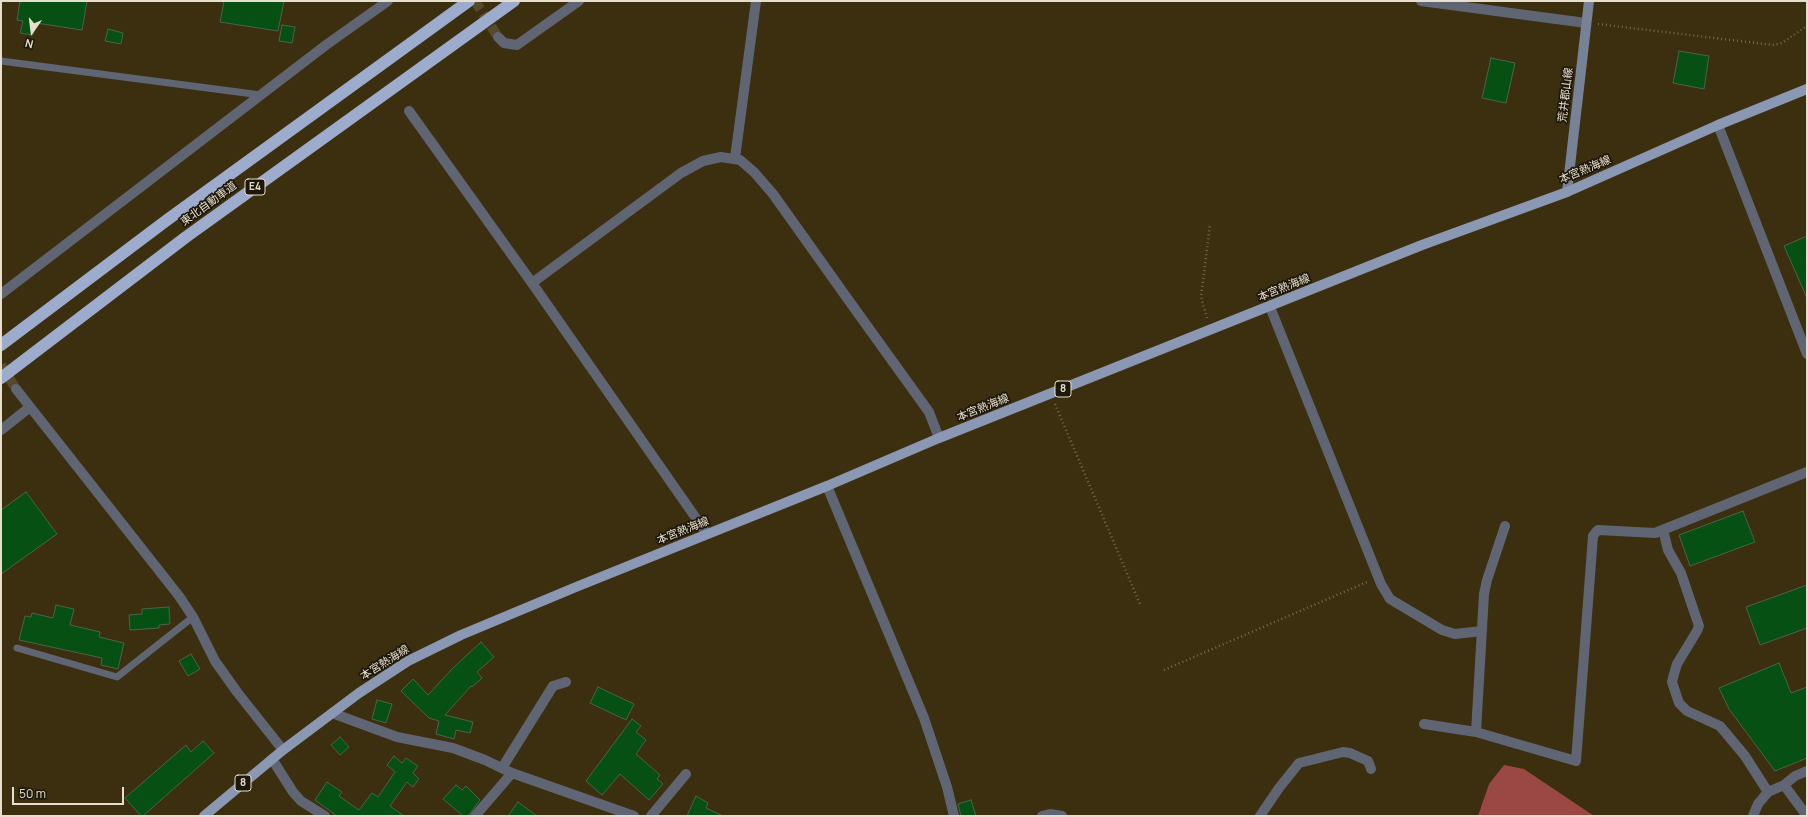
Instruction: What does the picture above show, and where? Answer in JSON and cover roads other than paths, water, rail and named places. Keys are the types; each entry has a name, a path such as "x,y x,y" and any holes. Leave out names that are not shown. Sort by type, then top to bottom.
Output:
{"highway":[{"name":"東北自動車道","path":"1,345 167,220 468,1"},
{"name":"東北自動車道","path":"1,378 186,237 514,1"}],"main road":[{"name":"荒井郡山線","path":"1567,192 1589,1"},
{"name":"本宮熱海線","path":"204,816 283,750 359,693 427,651 576,587 827,486 939,438 1422,245 1567,192 1807,88"}],"street":[{"path":"1,294 261,95 388,1"},
{"path":"498,37 504,43 517,45 579,1"},
{"path":"735,158 756,1"},
{"path":"1421,1 1586,23"},
{"path":"409,111 707,534"},
{"path":"1718,126 1807,354"},
{"path":"532,284 681,173 703,161 721,157 735,158 740,160 754,172 773,194 929,412 939,438"},
{"path":"1270,307 1379,577 1390,599 1442,630 1455,634 1482,631"},
{"path":"16,389 180,596 216,661 237,692 283,750"},
{"path":"1,430 30,407"},
{"path":"1424,724 1476,732 1576,761 1593,536 1598,530 1655,534 1807,472"},
{"path":"827,486 924,718 954,816"},
{"path":"1476,732 1482,631 1487,580 1505,526"},
{"path":"1663,530 1668,550 1681,573 1698,619 1697,631 1677,664 1672,682 1679,703 1687,711 1720,726 1745,756 1768,792"},
{"path":"502,768 553,686 566,682"},
{"path":"332,713 397,737 453,748 512,773 634,816"},
{"path":"1260,816 1279,788 1299,763 1343,752 1350,753 1368,761 1371,769"},
{"path":"272,759 292,792 301,801 325,816"},
{"path":"1753,816 1758,804 1768,792 1784,785 1795,776 1807,771"},
{"path":"475,816 512,773"},
{"path":"651,816 686,774"},
{"path":"1784,785 1807,816"},
{"path":"1042,816 1050,814 1062,816"}],"lane":[{"path":"1,61 261,95"},
{"path":"17,648 118,677 193,617"}],"tunnel":[{"path":"475,1 498,37"},
{"path":"1,365 16,389"}]}
